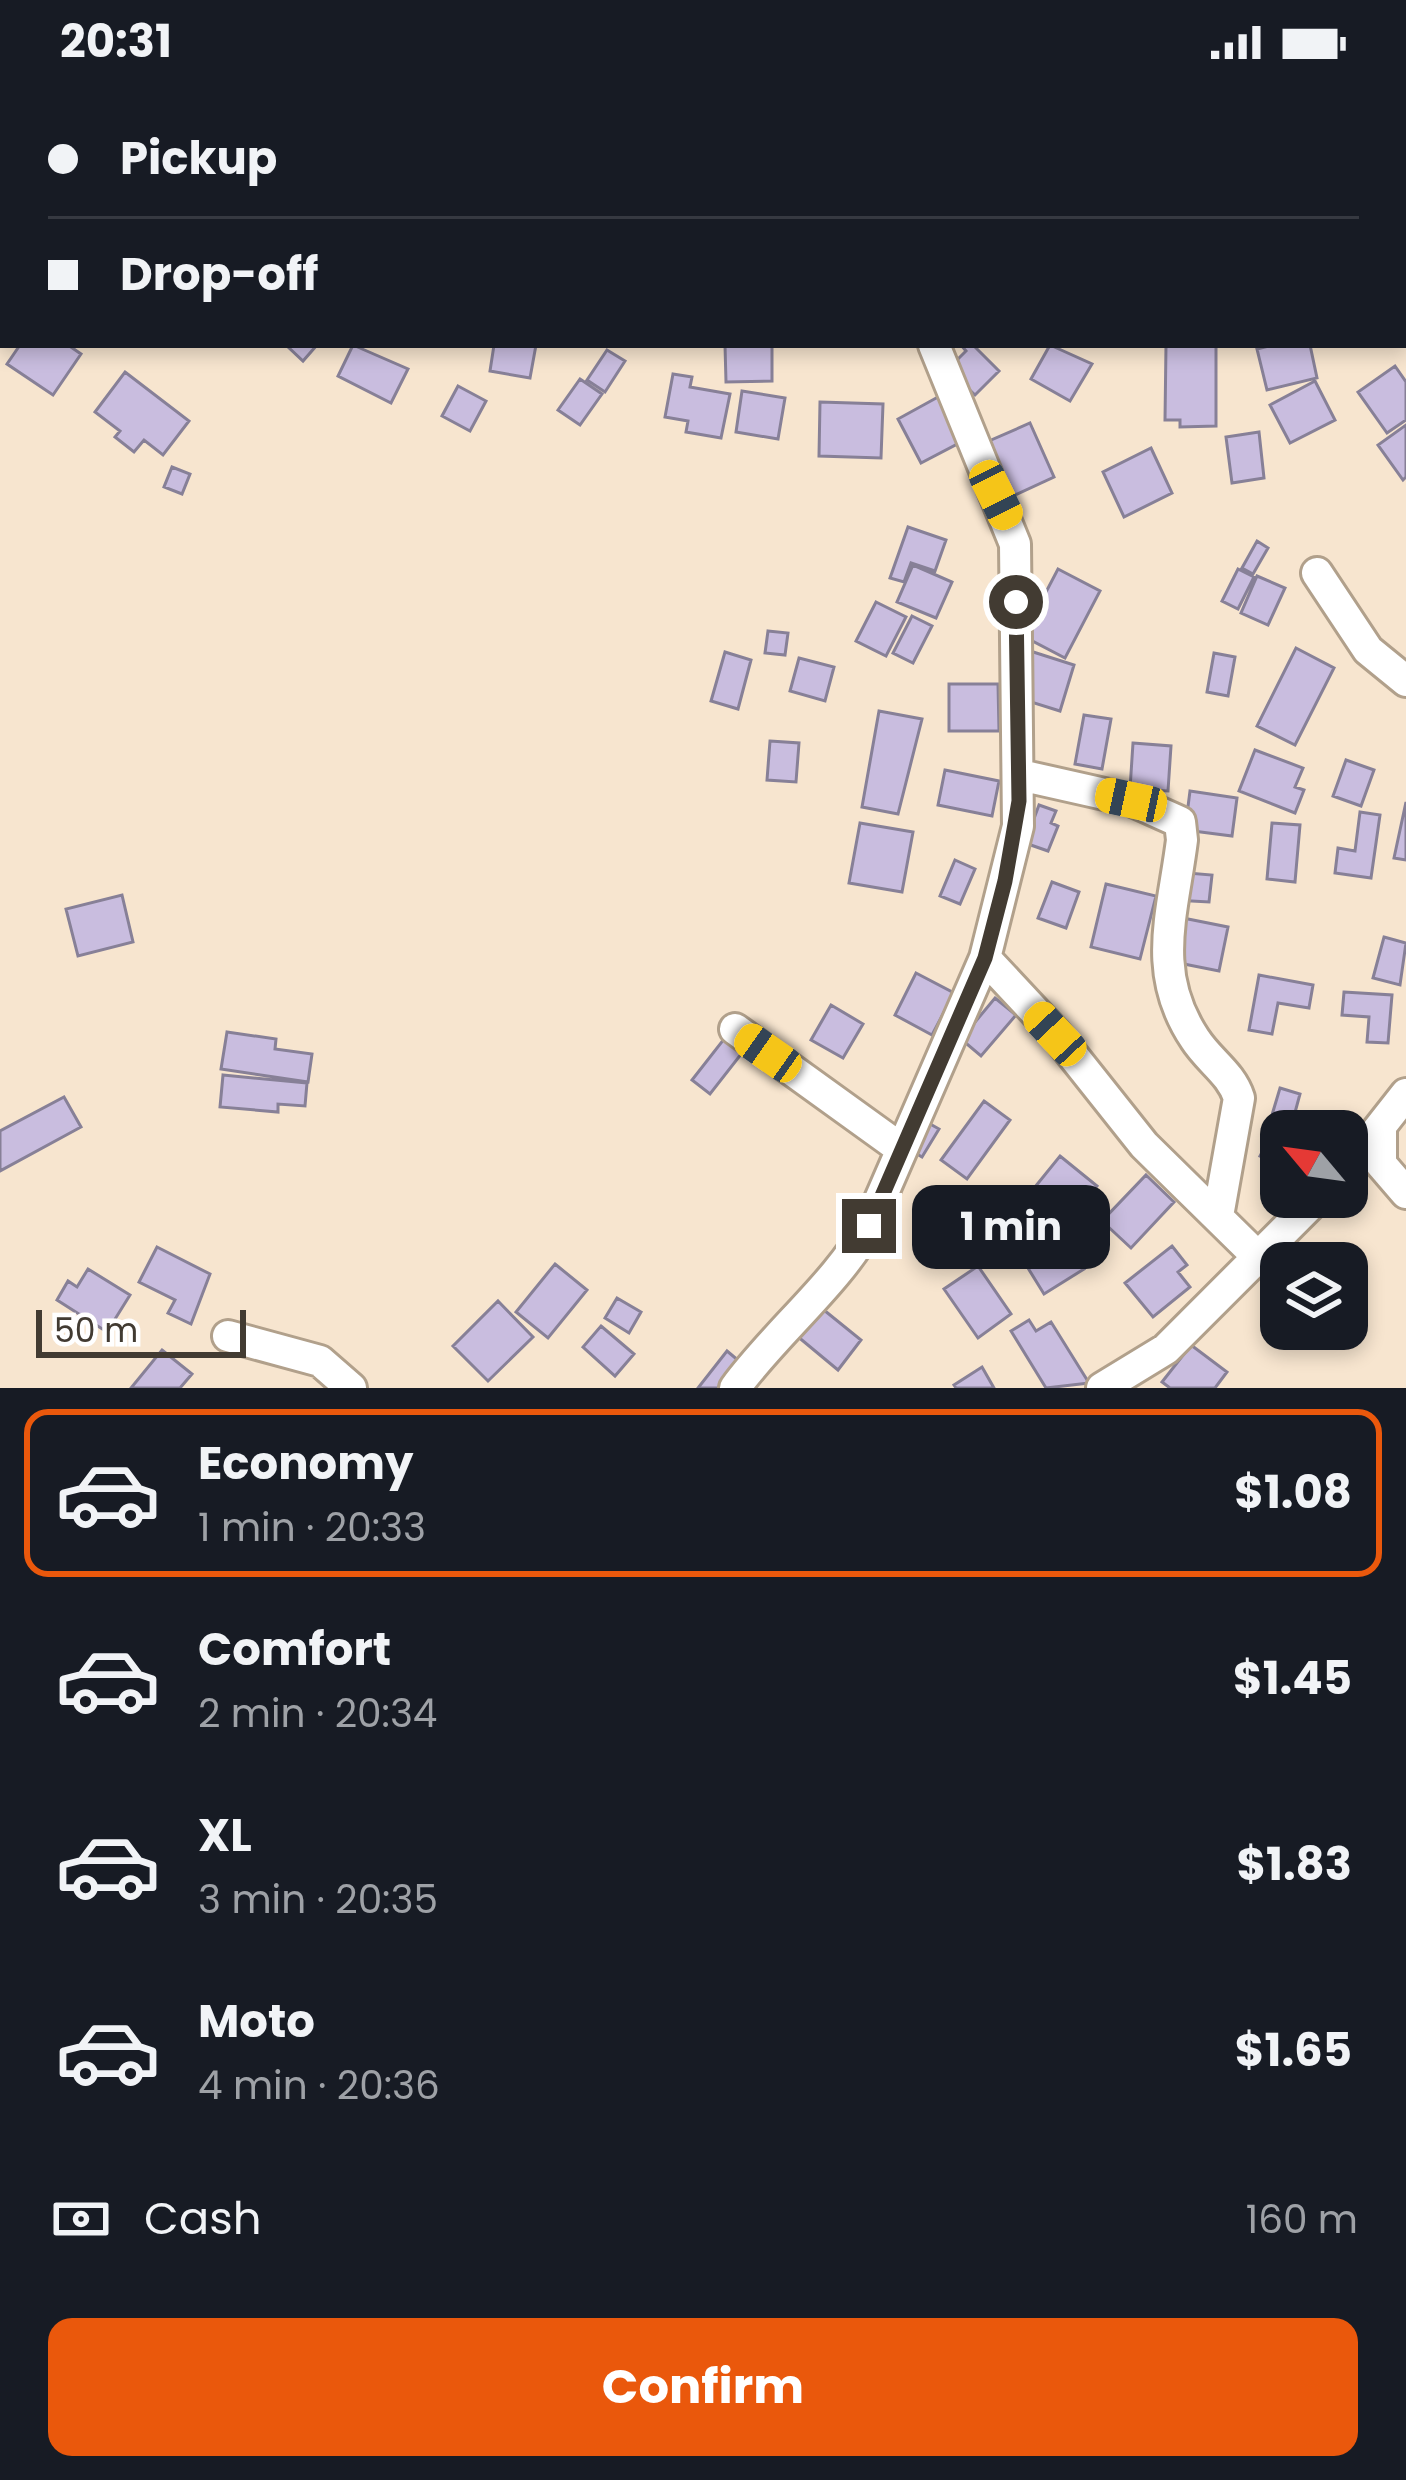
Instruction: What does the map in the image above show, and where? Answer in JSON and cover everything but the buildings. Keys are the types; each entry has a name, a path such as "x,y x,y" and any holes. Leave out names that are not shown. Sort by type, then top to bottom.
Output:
{"street":[{"path":"735,1388 801,1306 853,1257 985,958 1018,826 1015,544 935,348"},
{"path":"1317,573 1368,650 1406,681"},
{"path":"1020,775 1131,800 1180,822 1167,979 1192,1035 1233,1080 1239,1098 1218,1216"},
{"path":"985,958 1055,1034 1144,1145 1257,1256"},
{"path":"735,1029 900,1148"},
{"path":"1368,1147 1406,1094"},
{"path":"1382,1132 1381,1164 1406,1193"},
{"path":"1102,1388 1166,1348 1296,1218"},
{"path":"228,1336 320,1360 351,1388"}],"route":[{"path":"869,1226 985,958 1018,826 1016,602"}]}
